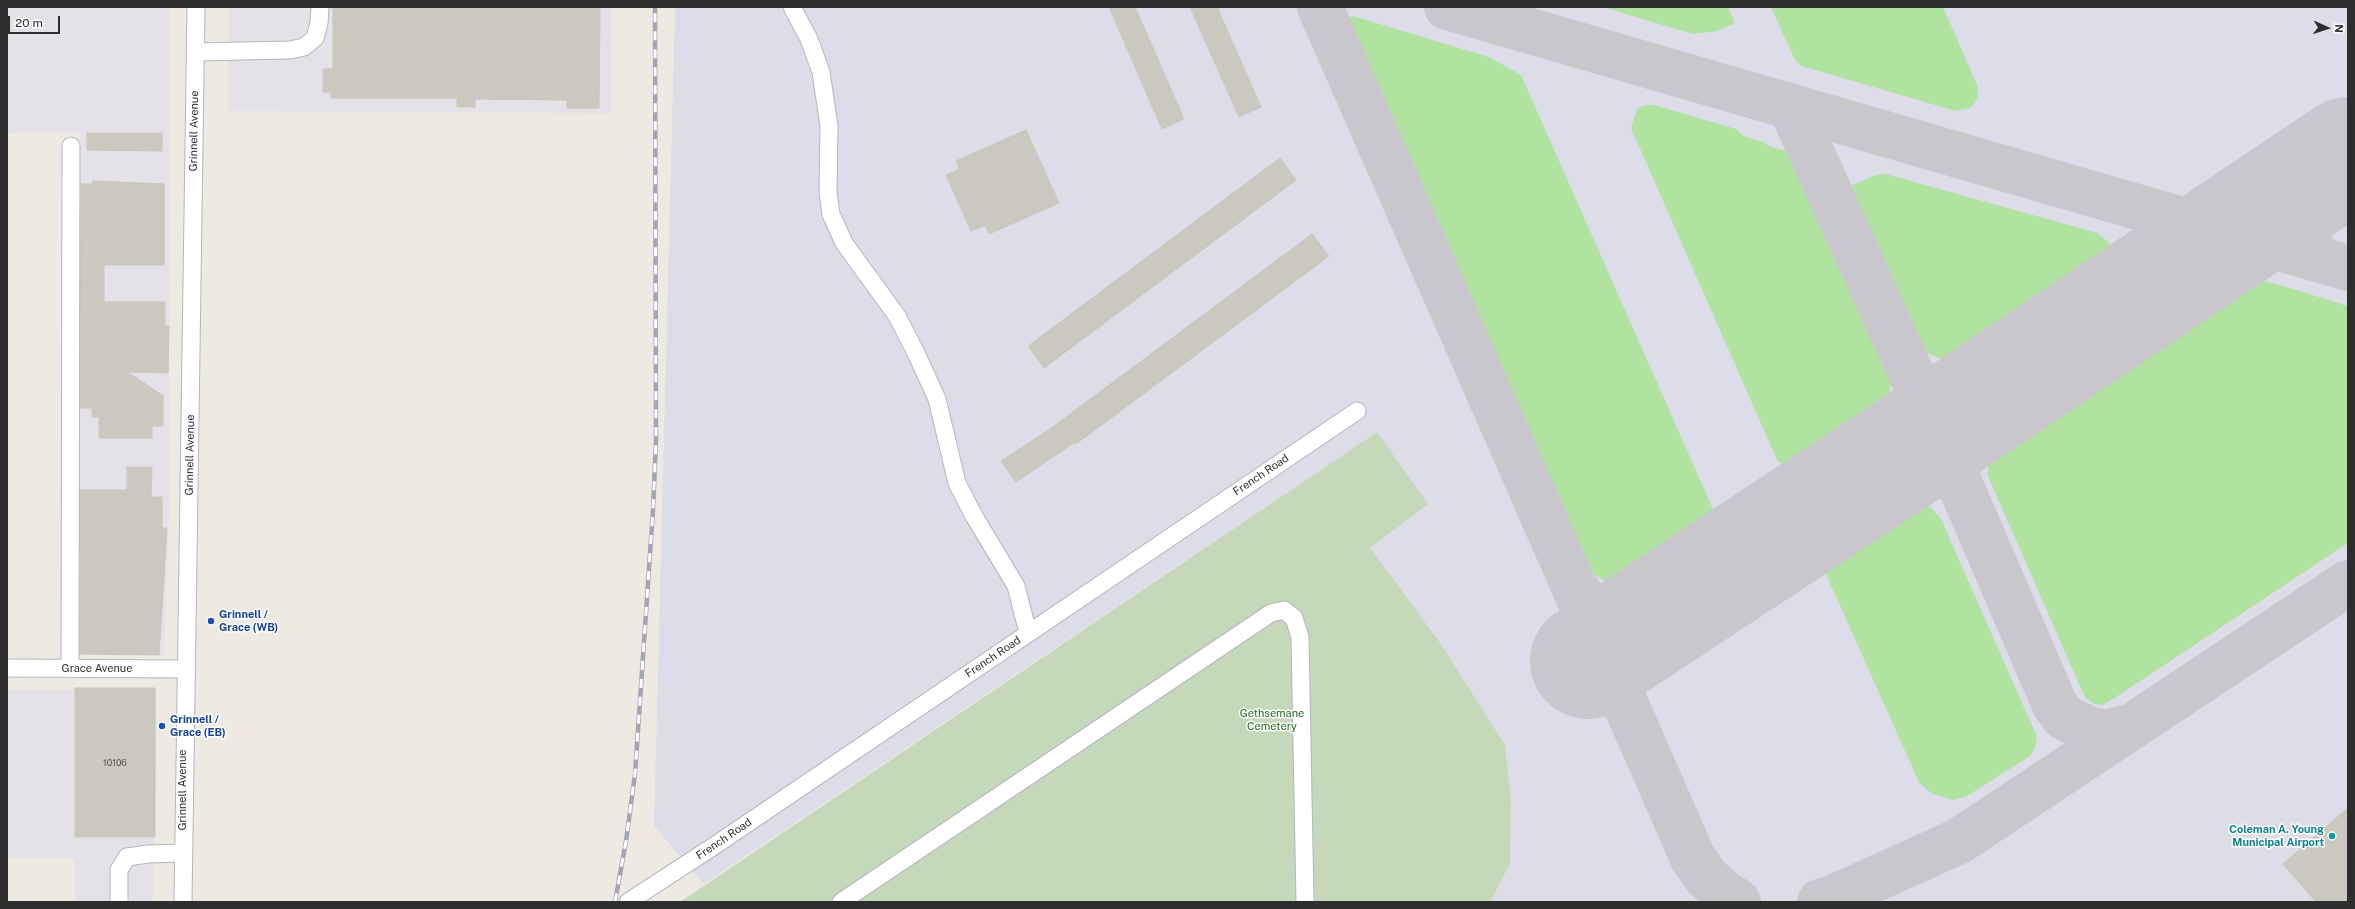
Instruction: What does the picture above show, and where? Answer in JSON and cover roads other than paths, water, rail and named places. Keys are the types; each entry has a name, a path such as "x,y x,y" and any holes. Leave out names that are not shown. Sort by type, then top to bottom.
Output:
{"street":[{"name":"Grinnell Avenue","path":"183,902 184,727 187,669 196,7"},
{"path":"195,52 290,50 304,47 315,38 319,23 320,7"},
{"path":"792,7 809,39"},
{"path":"799,7 821,72 827,104 828,192 831,214 844,243 897,316 916,353 937,399 957,482 974,516 1016,586 1028,633"},
{"path":"70,669 71,146"},
{"name":"French Road","path":"628,902 1357,411"},
{"path":"841,902 1272,613 1284,610 1294,618 1300,637 1305,902"},
{"name":"Grace Avenue","path":"7,668 187,669"},
{"path":"120,902 119,870 127,857 148,854 183,853"}],"railway":[{"path":"615,902 626,841 635,774 653,510 656,441 655,7"}],"place":[{"name":"Grinnell / Grace (WB)","path":"211,621"},
{"name":"Grinnell / Grace (EB)","path":"162,726"},
{"name":"Coleman A. Young Municipal Airport","path":"2332,836"}],"park label":[{"name":"Gethsemane Cemetery","path":"1272,720"}]}
